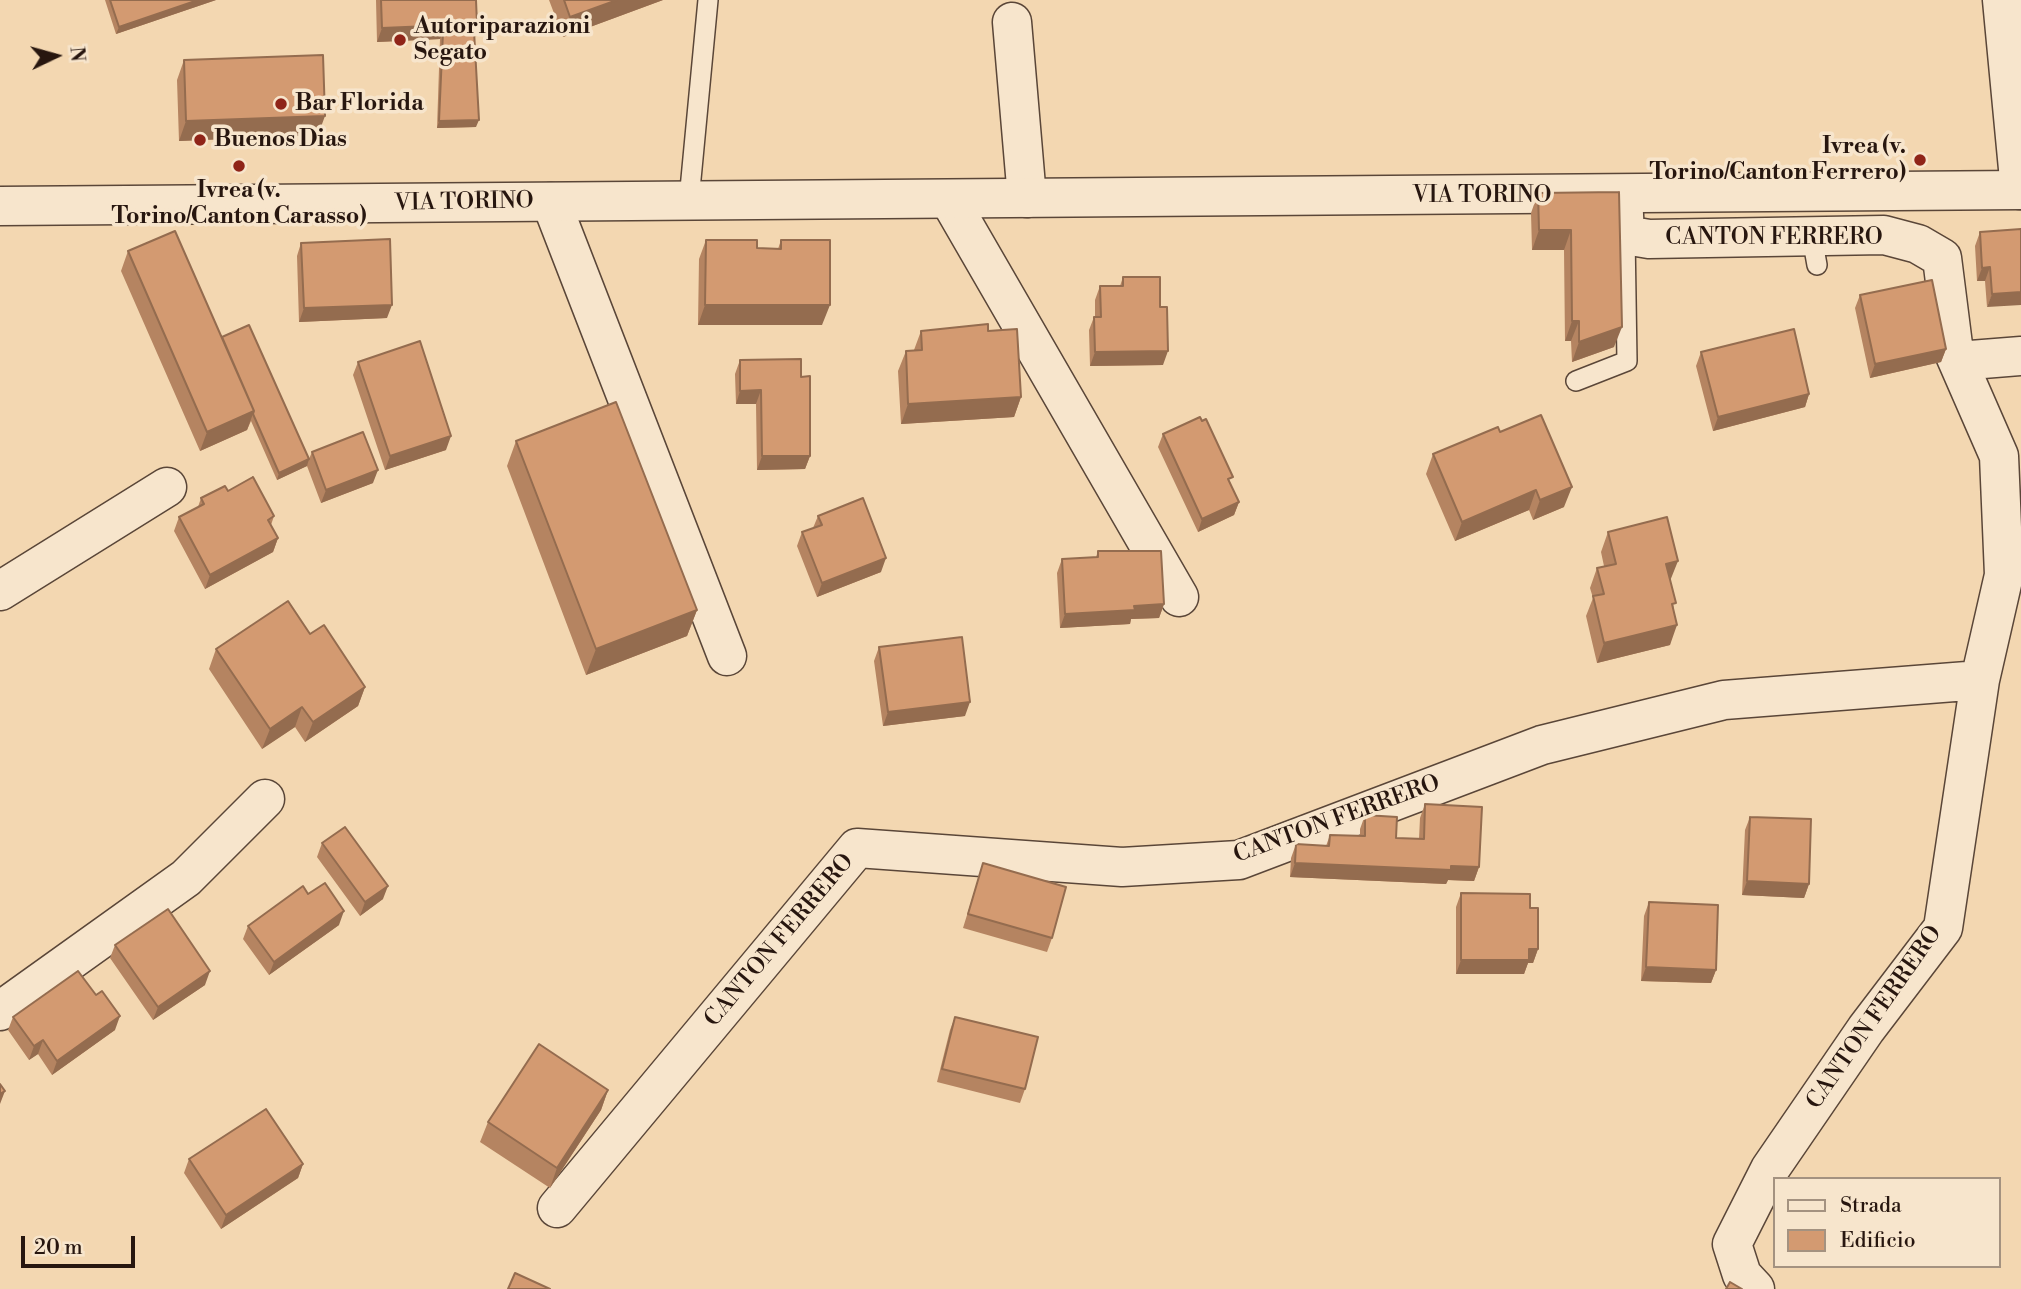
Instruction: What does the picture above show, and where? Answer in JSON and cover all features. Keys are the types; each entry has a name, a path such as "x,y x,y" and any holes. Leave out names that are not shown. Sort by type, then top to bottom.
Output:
{"street":[{"name":"VIA TORINO","path":"0,206 2021,190 2002,0"},
{"path":"1012,22 1027,198"},
{"path":"1623,195 1625,235"},
{"path":"949,199 1179,597"},
{"name":"VIA TORINO","path":"551,202 727,656"},
{"name":"CANTON FERRERO","path":"1625,235 1814,251 1884,236 1918,244 1942,258 1954,353 1999,456 2004,575 1980,680 1943,928 1867,1029 1770,1169 1732,1244 1742,1275 1755,1289"},
{"path":"1958,361 2021,356"},
{"path":"0,591 167,487"},
{"name":"CANTON FERRERO","path":"557,1208 857,848 1122,867 1239,860 1542,745 1724,700 1980,680"},
{"path":"0,1011 186,878 265,799"}],"lane":[{"path":"689,200 708,0"},
{"path":"1576,381 1627,361 1625,235"}],"building":[{"path":"110,0 198,0 119,27"},
{"path":"381,0 476,0 477,24 382,28"},
{"path":"564,0 617,0 570,17"},
{"path":"474,31 479,120 439,121 443,32"},
{"path":"323,55 325,116 186,121 184,60"},
{"path":"1619,192 1622,327 1579,342 1579,321 1572,321 1571,230 1539,230 1538,193"},
{"path":"2021,229 2021,292 1992,294 1990,267 1982,268 1980,232"},
{"path":"175,231 254,411 207,432 128,251"},
{"path":"390,239 392,305 304,308 301,243"},
{"path":"706,240 757,240 757,248 781,249 781,240 830,240 830,305 705,305"},
{"path":"1123,277 1160,277 1160,307 1167,307 1168,351 1095,352 1094,317 1101,317 1100,286 1123,286"},
{"path":"1932,280 1946,349 1875,364 1860,295"},
{"path":"988,324 988,331 1017,329 1021,397 908,404 906,351 922,350 921,331"},
{"path":"249,325 309,459 279,473 222,337"},
{"path":"1794,329 1809,394 1718,417 1701,352"},
{"path":"420,341 451,436 390,456 358,362"},
{"path":"801,359 801,377 810,376 810,456 762,456 761,390 740,391 740,360"},
{"path":"616,402 697,610 596,649 516,441"},
{"path":"1541,415 1572,487 1540,500 1536,490 1462,522 1433,454 1498,427 1500,432"},
{"path":"1200,417 1202,421 1206,419 1233,477 1228,479 1239,502 1202,519 1163,434"},
{"path":"363,432 378,470 326,490 312,452"},
{"path":"253,477 274,516 268,520 278,538 210,575 179,517 204,504 201,498 225,486 228,491"},
{"path":"863,498 886,558 822,583 802,532 822,525 818,516"},
{"path":"1667,517 1678,561 1666,564 1676,603 1672,604 1677,625 1604,643 1593,596 1604,594 1597,568 1616,564 1608,532"},
{"path":"1098,551 1161,551 1164,604 1134,606 1135,610 1065,614 1062,559 1098,557"},
{"path":"288,601 310,634 324,625 365,687 313,722 302,707 270,729 216,649"},
{"path":"962,637 970,702 888,712 879,647"},
{"path":"1425,804 1482,807 1479,867 1451,866 1451,870 1295,863 1296,844 1329,846 1330,835 1365,836 1365,815 1397,817 1396,838 1424,839"},
{"path":"1750,817 1811,819 1809,884 1747,881"},
{"path":"345,827 388,886 365,902 322,843"},
{"path":"983,863 1066,887 1052,938 968,914"},
{"path":"325,883 344,911 274,962 248,926 303,886 308,894"},
{"path":"1461,893 1530,894 1530,908 1538,908 1538,949 1529,949 1529,960 1461,960"},
{"path":"1649,902 1718,905 1716,970 1646,967"},
{"path":"168,909 210,971 158,1007 115,945"},
{"path":"78,971 96,995 102,991 120,1016 57,1061 43,1040 34,1046 13,1017"},
{"path":"955,1017 1038,1037 1025,1089 942,1069"},
{"path":"539,1044 608,1090 557,1168 488,1122"},
{"path":"266,1109 303,1164 226,1215 189,1159"},
{"path":"515,1273 550,1289 508,1289"},
{"path":"1730,1282 1742,1289 1726,1289"}],"place":[{"name":"Autoriparazioni Segato","path":"400,40"},
{"name":"Bar Florida","path":"281,104"},
{"name":"Buenos Dias","path":"200,140"},
{"name":"Ivrea (v. Torino/Canton Ferrero)","path":"1920,160"},
{"name":"Ivrea (v. Torino/Canton Carasso)","path":"239,166"}]}
